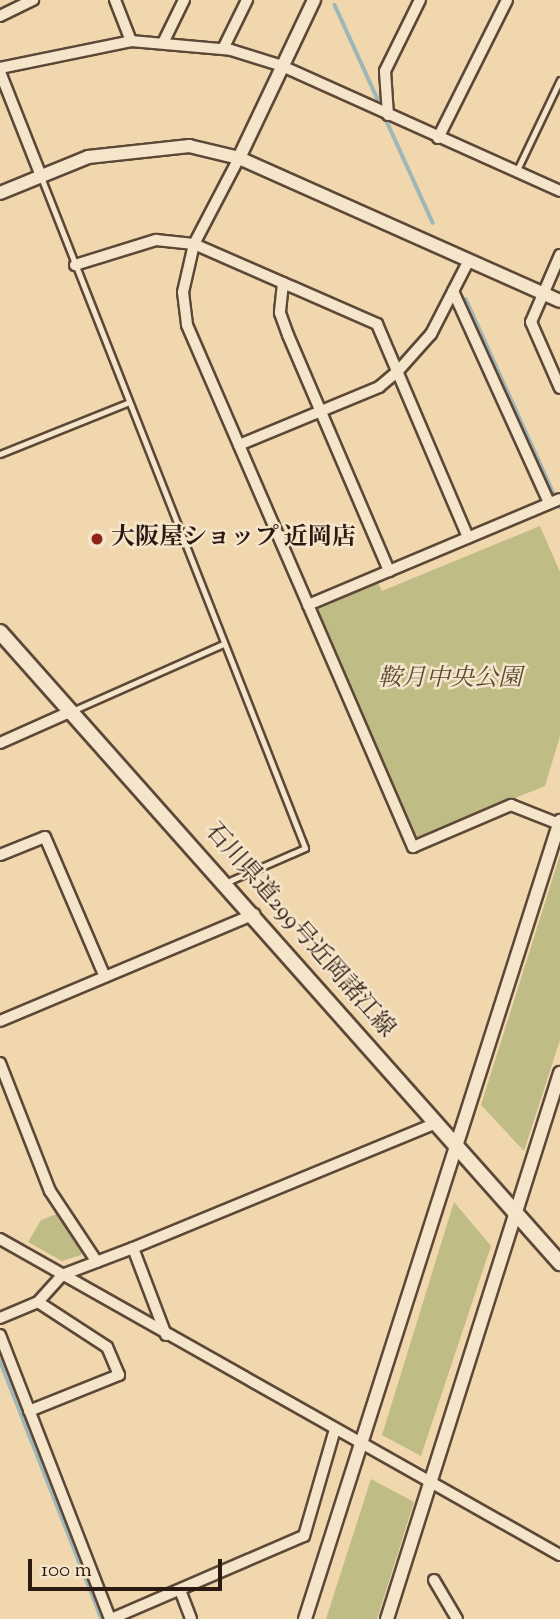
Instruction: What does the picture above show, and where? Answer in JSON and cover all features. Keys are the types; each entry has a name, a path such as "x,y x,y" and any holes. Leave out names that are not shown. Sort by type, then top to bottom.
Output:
{"main road":[{"name":"石川県道299号近岡諸江線","path":"0,632 227,882 560,1263"}],"street":[{"path":"0,16 33,0"},
{"path":"115,0 131,41"},
{"path":"163,43 184,0"},
{"path":"223,49 247,0"},
{"path":"305,1619 359,1442 560,822 512,805 413,847 187,324 183,292 194,244 239,158 314,0"},
{"path":"391,116 385,71 420,0"},
{"path":"438,138 507,0"},
{"path":"41,176 0,70 131,41 223,49 282,66 560,191"},
{"path":"0,192 88,157 145,147 189,146 239,158 560,301"},
{"path":"75,265 156,240 194,244 377,324 468,537"},
{"path":"560,255 531,322 560,388"},
{"path":"239,445 321,412 396,373 431,334 468,262"},
{"path":"283,283 280,313 389,571"},
{"path":"453,291 549,503"},
{"path":"308,605 560,499"},
{"path":"0,743 72,711"},
{"path":"0,855 46,836 105,977"},
{"path":"0,1021 254,914"},
{"path":"0,1063 50,1191 97,1262"},
{"path":"387,1619 560,1073"},
{"path":"0,1318 38,1302 62,1275 436,1123"},
{"path":"0,1239 560,1555"},
{"path":"133,1248 167,1335"},
{"path":"29,1411 119,1375 107,1347 38,1302"},
{"path":"0,1335 111,1619 304,1536 335,1429"},
{"path":"434,1580 457,1619"},
{"path":"180,1590 191,1619"}],"lane":[{"path":"517,170 560,80"},
{"path":"41,176 127,403 305,848 227,882"},
{"path":"0,454 127,403"},
{"path":"72,711 223,644"}],"green space":[{"name":"鞍月中央公園","path":"540,526 560,572 560,736 545,786 405,842 303,613 377,581 382,591"},
{"path":"560,855 560,1040 524,1151 481,1105"},
{"path":"454,1202 491,1246 421,1456 382,1435"},
{"path":"59,1213 83,1246 81,1255 62,1261 28,1242 41,1220"},
{"path":"371,1479 414,1502 377,1619 326,1619"}],"waterway":[{"path":"335,5 381,106"},
{"path":"385,117 433,223"},
{"path":"466,299 560,507"},
{"path":"0,1360 102,1619"}],"place":[{"name":"大阪屋ショップ 近岡店","path":"97,539"}]}
